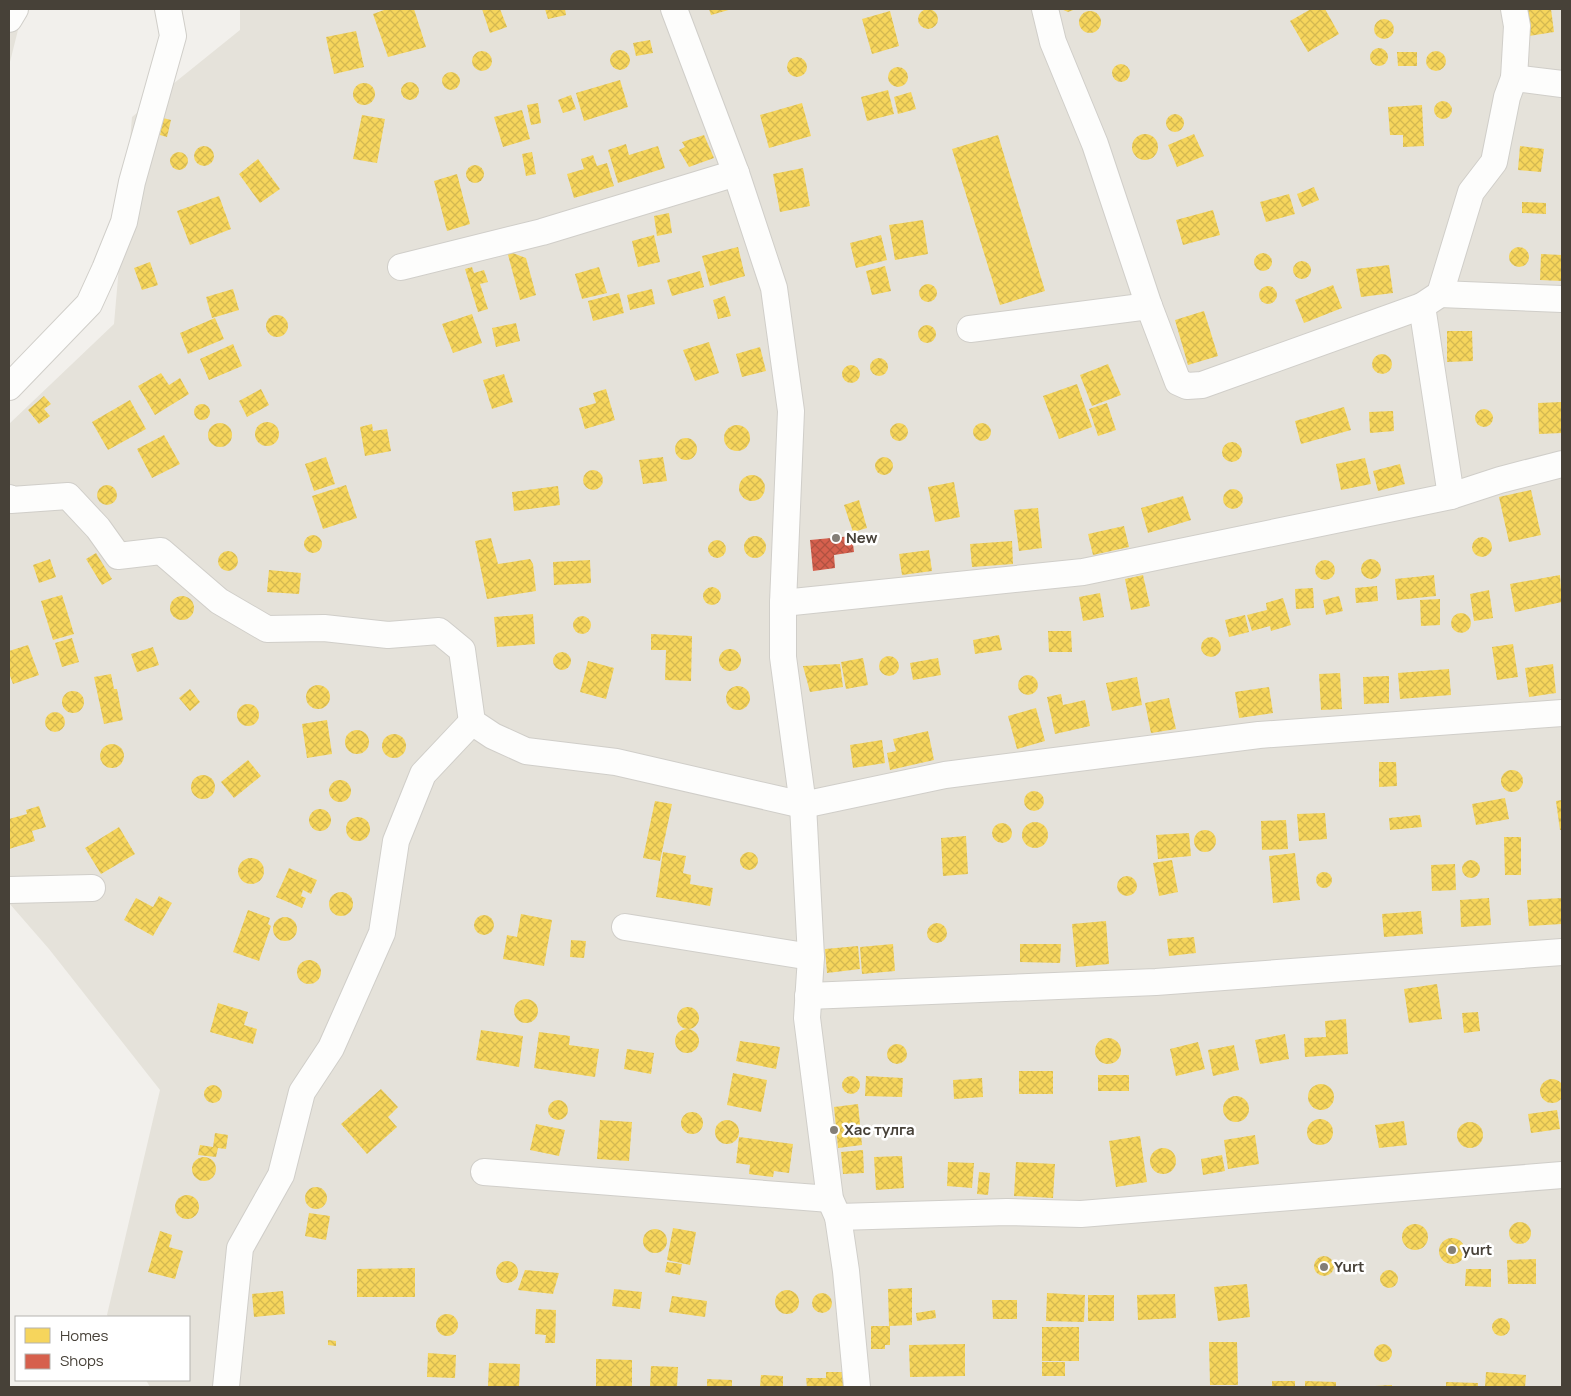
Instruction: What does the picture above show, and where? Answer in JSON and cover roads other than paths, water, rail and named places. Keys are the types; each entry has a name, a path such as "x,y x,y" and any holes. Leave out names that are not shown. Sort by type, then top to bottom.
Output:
{"street":[{"path":"9,19 15,9"},
{"path":"9,388 89,304 105,270 124,222 132,182 172,36 168,9"},
{"path":"674,9 736,173 774,288 791,411 783,603 783,657 803,805 811,957 807,1018 857,1387"},
{"path":"1045,9 1053,42 1095,144 1149,306 1178,382 1193,386 1431,300 1562,299"},
{"path":"1451,496 1431,300 1471,192 1494,162 1507,97 1514,78 1518,26 1514,9"},
{"path":"1514,78 1562,84"},
{"path":"401,267 542,232 736,173"},
{"path":"970,329 1149,306"},
{"path":"783,603 1083,572 1451,496 1500,480 1562,464"},
{"path":"9,498 12,500 68,496 98,528 118,556 162,551 219,601 267,629 324,628 388,635 439,631 462,650 472,722 493,736 526,751 616,762 803,805 945,775 1259,735 1562,713"},
{"path":"226,1387 240,1248 280,1175 302,1092 331,1048 382,933 396,841 424,774 472,722"},
{"path":"9,890 92,888"},
{"path":"625,927 811,957"},
{"path":"808,996 1156,982 1562,952"},
{"path":"484,1172 834,1208 1081,1214 1562,1175"}],"place":[{"name":"New","path":"836,538"},
{"name":"Хас тулга","path":"834,1130"},
{"name":"yurt","path":"1452,1250"},
{"name":"Yurt","path":"1324,1267"}]}
